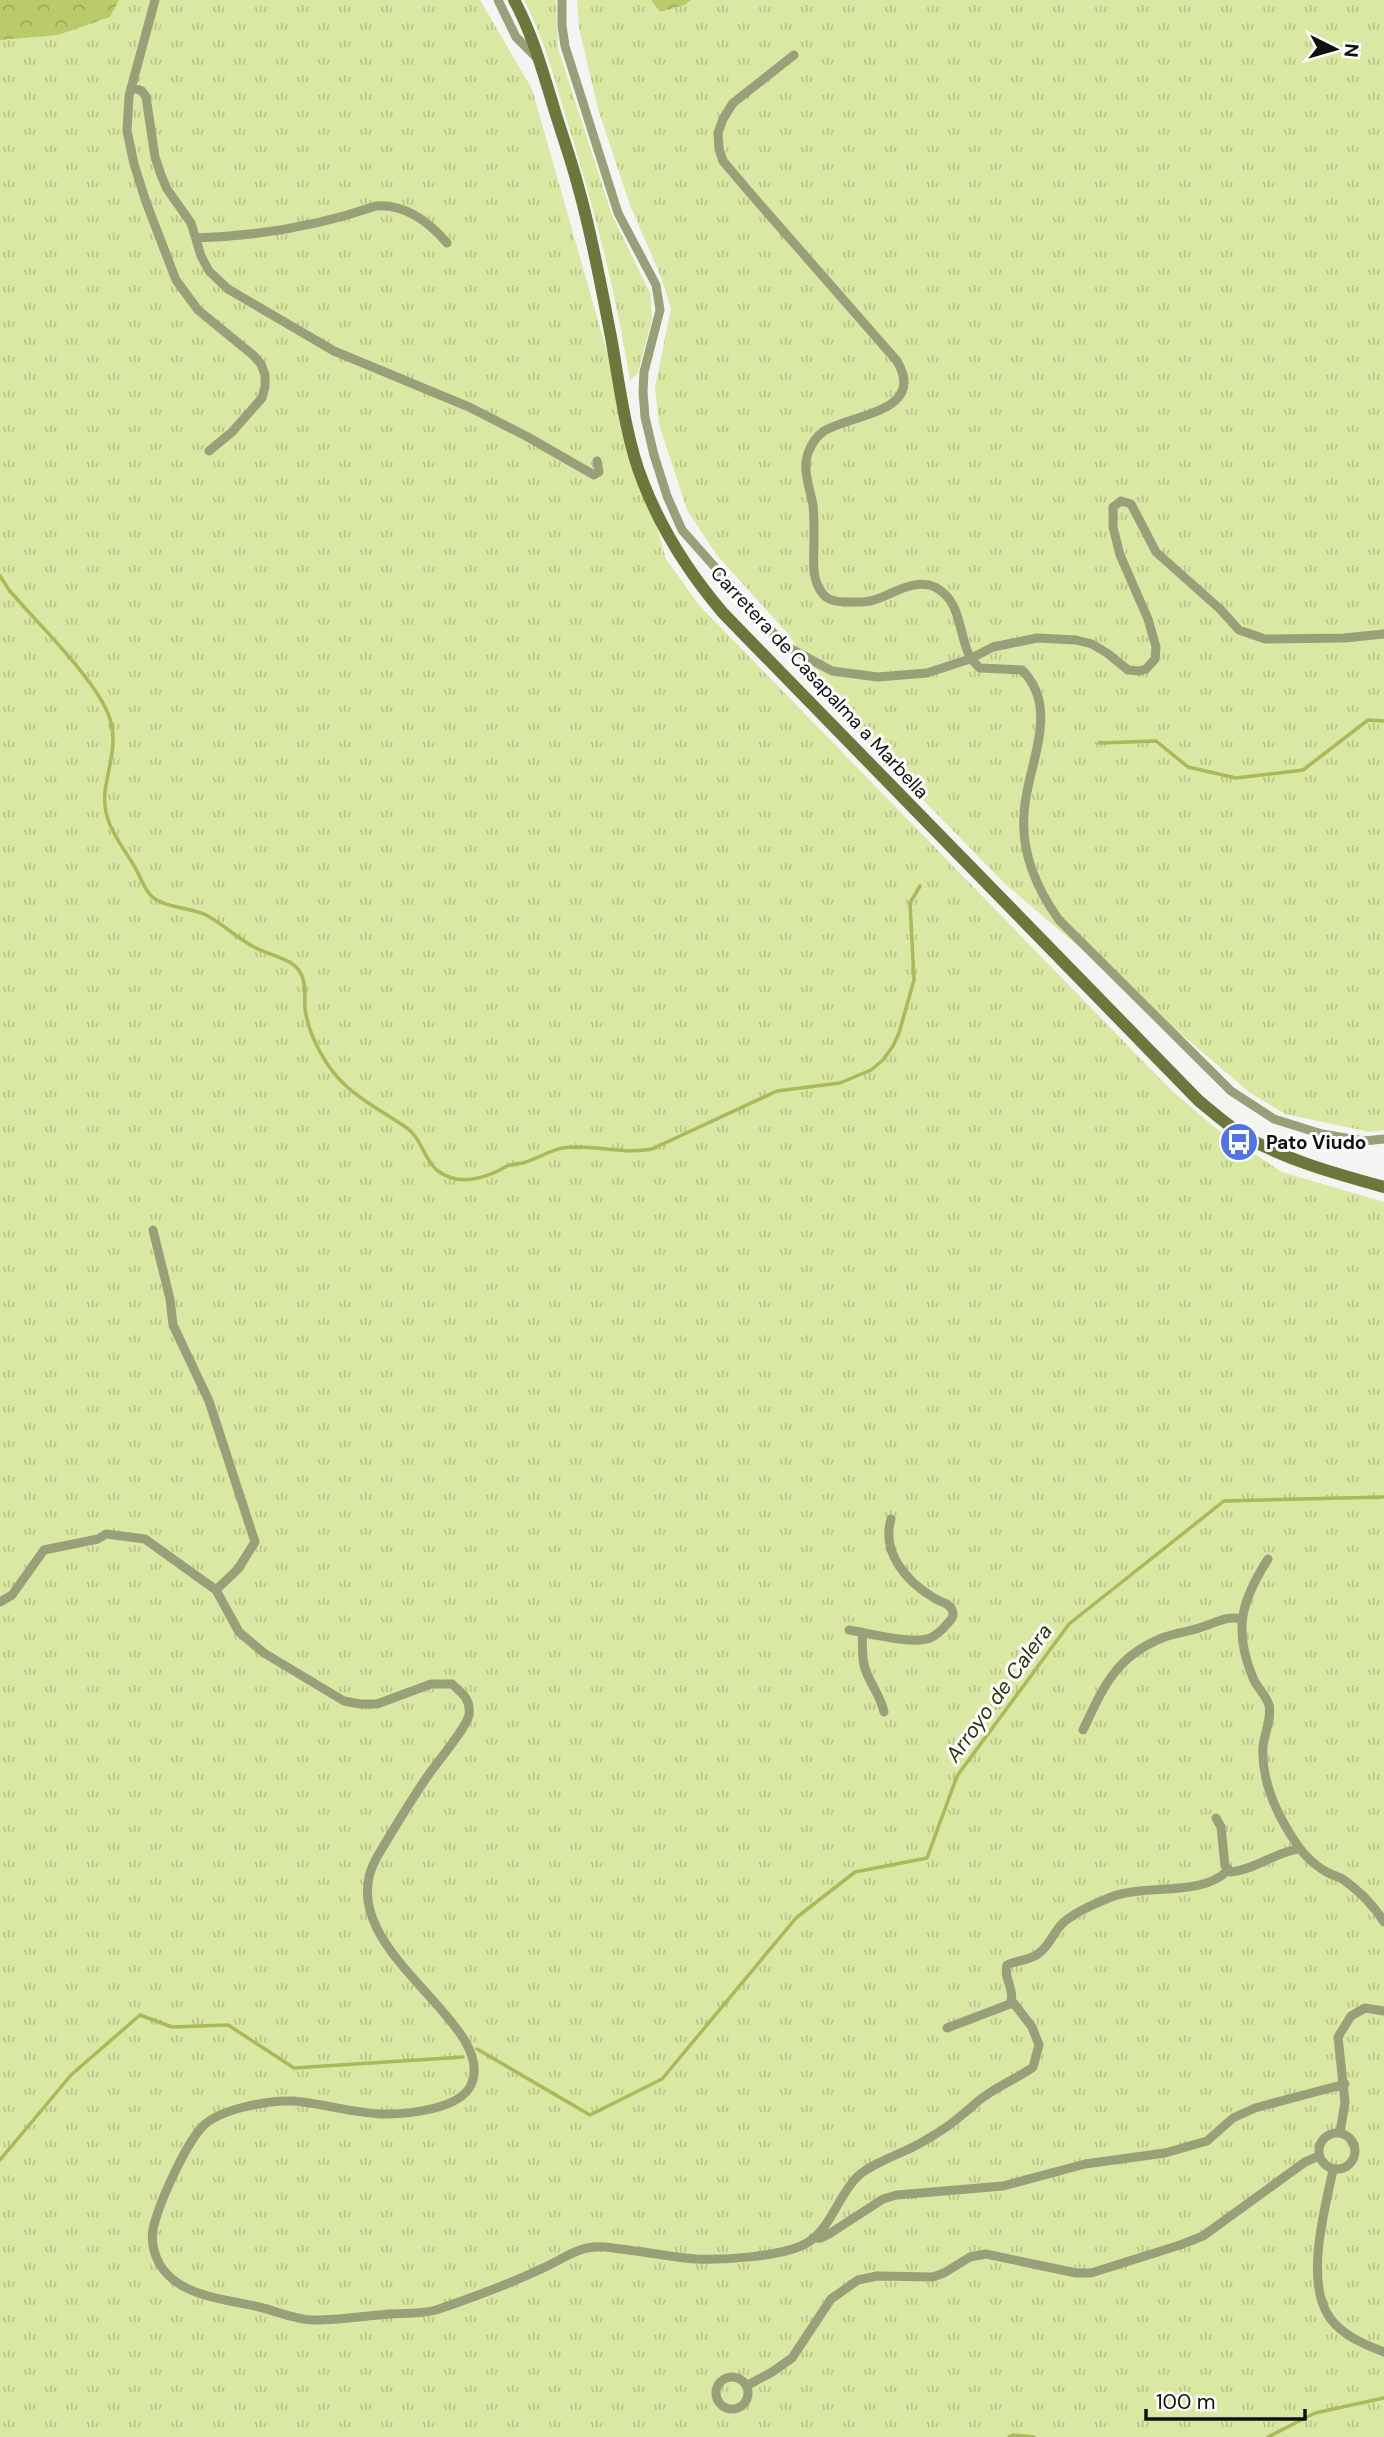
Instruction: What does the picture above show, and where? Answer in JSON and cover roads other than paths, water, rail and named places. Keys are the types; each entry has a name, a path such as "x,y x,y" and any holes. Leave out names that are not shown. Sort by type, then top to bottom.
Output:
{"main road":[{"name":"Carretera de Casapalma a Marbella","path":"514,0 523,16 539,60 578,186 642,480 659,521 696,581 732,623 1199,1101 1244,1136 1267,1147 1317,1167 1384,1186"}],"street":[{"path":"155,0 131,88 127,131 134,164 176,280 198,310 253,355 261,364 265,375 262,398 232,432 209,451"},
{"path":"498,0 516,37 539,60"},
{"path":"562,0 565,46 618,213 656,285 660,310 644,372 643,392 645,418 667,496 682,530 784,645 832,671 878,677 927,673 970,659 993,647 1037,638 1058,638 1092,644 1128,670 1140,671 1151,665 1155,659 1156,647 1149,619 1120,555 1113,527 1113,507 1121,501 1131,504 1156,552 1240,630 1265,639 1344,638 1384,634"},
{"path":"794,55 733,103 718,133 723,161 897,361 904,373 905,385 902,394 882,410 823,432 813,442 807,454 806,473 813,506 814,572 818,587 825,597 839,602 870,601 915,584 933,586 956,608 970,659 980,668 1022,670 1037,691 1041,709 1041,728 1023,815 1026,854 1045,900 1059,920 1231,1091 1274,1119 1364,1142 1384,1139"},
{"path":"131,88 142,91 146,97 155,157 167,189 191,223 209,271 228,289 334,351 468,407 594,475 599,472 597,461"},
{"path":"196,238 252,234 303,226 376,206 389,205 412,214 447,243"},
{"path":"153,1230 170,1299 173,1325 209,1401 256,1542 230,1579 216,1590"},
{"path":"849,1630 928,1639 952,1618 953,1611 950,1606 921,1590 904,1575 893,1556 888,1530 891,1519"},
{"path":"0,1602 12,1595 44,1550 98,1539 106,1534 145,1539 216,1590 239,1632 264,1653 344,1701 377,1704 431,1684 452,1684 466,1697 469,1715 466,1724 408,1805 370,1871 367,1886 368,1902 388,1948 454,2024 470,2049 474,2078 464,2095 446,2104 421,2111 383,2114 290,2101 263,2103 214,2118 203,2126 195,2137 155,2219 152,2245 156,2258 177,2283 190,2290 309,2320 429,2312 536,2272 573,2252 594,2247 695,2259 729,2259 805,2244 813,2238 843,2199 848,2188 866,2171 925,2141 960,2118 984,2096 1033,2067 1040,2045 1032,2026 1012,2001 1007,1965 1037,1954 1064,1922 1115,1896 1200,1885 1223,1876 1228,1870"},
{"path":"1268,1559 1253,1582 1241,1619 1241,1636 1247,1664 1255,1685 1269,1705 1263,1745 1263,1768 1268,1791 1299,1849 1324,1871 1343,1880 1376,1909 1384,1923"},
{"path":"1083,1730 1106,1681 1121,1663 1145,1646 1164,1637 1233,1617 1241,1619"},
{"path":"862,1632 867,1675 882,1701 884,1712"},
{"path":"1216,1818 1221,1827 1224,1866 1228,1870 1234,1872 1247,1869 1288,1850 1299,1849"},
{"path":"947,2028 1005,2007 1012,2001"},
{"path":"1340,2133 1345,2084 1338,2037 1351,2016 1365,2008 1384,2011"},
{"path":"813,2238 821,2238 883,2199 897,2195 1003,2186 1085,2164 1165,2153 1207,2141 1233,2118 1255,2108 1345,2084"},
{"path":"1340,2133 1349,2138 1355,2152 1348,2166 1333,2169 1324,2165 1319,2156 1319,2146 1325,2137 1340,2133"},
{"path":"746,2386 792,2358 831,2300 858,2280 877,2276 933,2277 970,2258 986,2254 1076,2273 1091,2273 1203,2236 1305,2162 1319,2156"},
{"path":"1333,2169 1321,2236 1318,2285 1321,2300 1330,2318 1345,2333 1364,2345 1384,2352"}],"waterway":[{"path":"0,576 9,590 80,670 103,704 110,719 113,737 105,792 106,813 113,831 148,892 159,902 206,915 260,950 296,967 304,981 305,1008 310,1029 326,1062 353,1092 407,1128 433,1166 446,1176 464,1180 482,1177 562,1148 629,1151 652,1149 777,1091 840,1083 871,1070 893,1046 914,980 910,903 920,886"},
{"path":"1099,743 1156,741 1188,767 1236,778 1303,770 1368,720 1384,721"},
{"name":"Arroyo de Calera","path":"477,2049 590,2115 662,2079 796,1918 855,1872 927,1858 957,1776 1069,1624 1224,1501 1384,1497"},
{"name":"Arroyo de Calera","path":"0,2160 71,2075 140,2015 172,2027 228,2025 294,2068 463,2057"},
{"path":"1268,2437 1315,2413 1384,2398"},
{"path":"1009,2437 1034,2437"}],"place":[{"name":"Pato Viudo","path":"1239,1142"}]}
